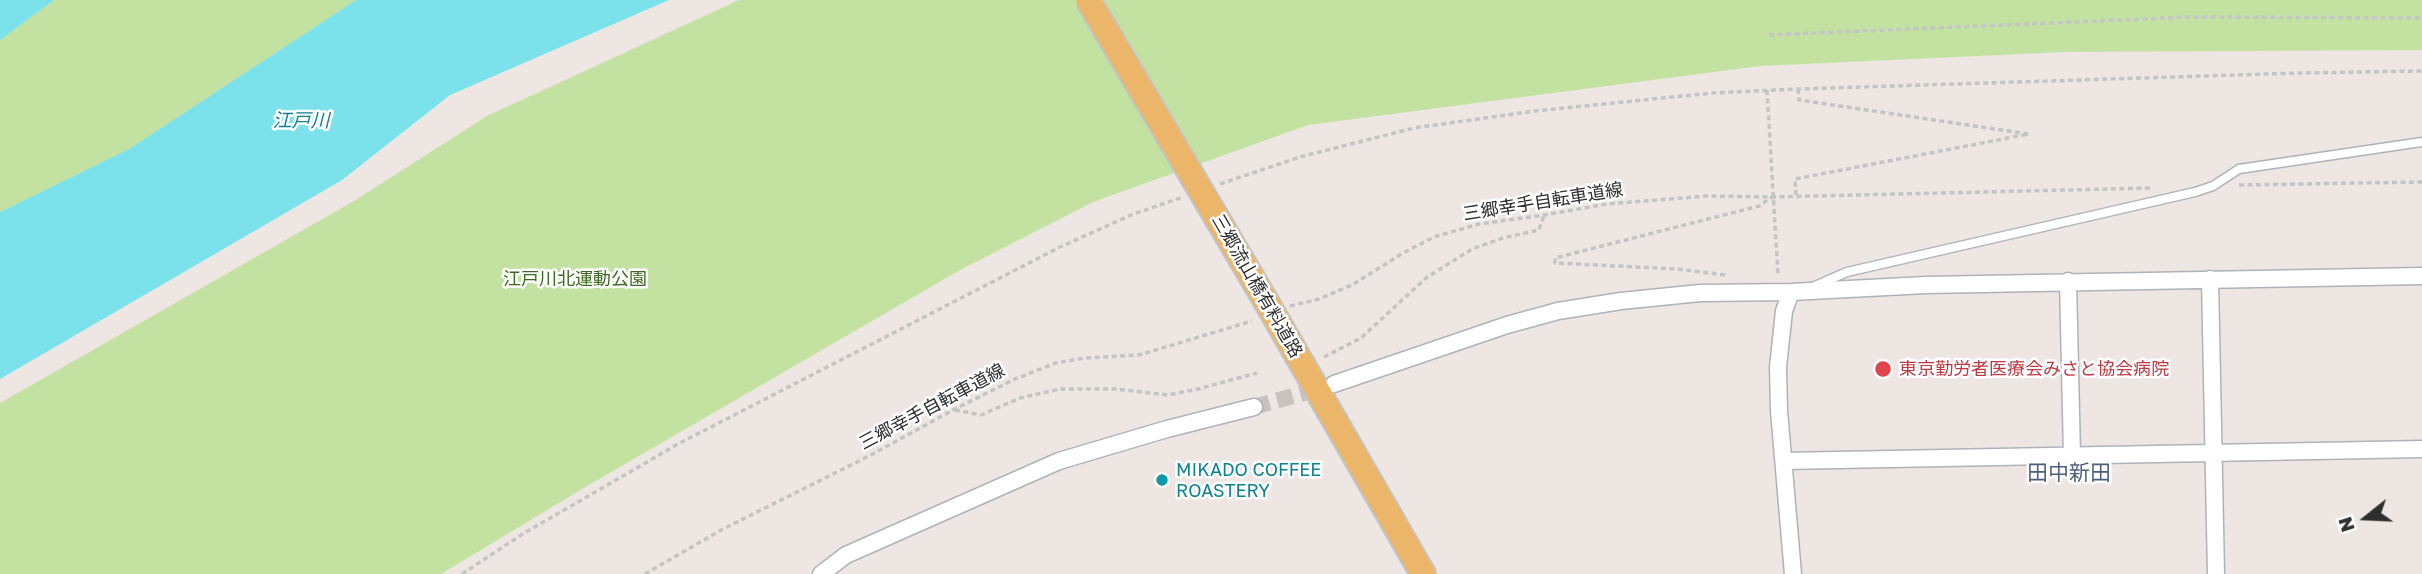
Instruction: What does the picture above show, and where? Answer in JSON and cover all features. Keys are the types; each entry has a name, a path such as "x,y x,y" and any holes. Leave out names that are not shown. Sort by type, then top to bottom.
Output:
{"main road":[{"name":"三郷流山橋有料道路","path":"1088,0 1259,312 1330,411 1423,574"}],"street":[{"path":"1334,384 1507,325 1558,311 1620,301 1700,293 2068,281 2422,276"},
{"path":"2210,279 2216,574"},
{"path":"2068,281 2072,456"},
{"path":"1791,289 1784,311 1778,367 1793,574"},
{"path":"821,574 846,555 1059,461 1254,407"},
{"path":"1784,461 2422,449"}],"lane":[{"path":"1791,289 1847,272 2195,192 2213,186 2239,169 2422,142"}],"path":[{"path":"1769,35 2190,17 2422,18"},
{"path":"1209,188 1300,157 1414,128 1535,111 1712,93 2422,71"},
{"path":"1796,195 1795,179 2029,134 1799,100 1798,89"},
{"path":"1767,90 1772,197 1791,289"},
{"path":"2213,186 2422,182"},
{"path":"1729,275 1555,263 1555,258 1759,206 1772,197 2163,188"},
{"path":"462,574 521,536 678,444 1060,247 1131,215 1183,197"},
{"name":"三郷幸手自転車道線","path":"1294,305 1319,299 1352,285 1434,237 1479,223 1607,204 1670,198 1772,197"},
{"path":"1324,357 1361,338 1426,278 1472,249 1503,238 1539,230 1544,215"},
{"name":"三郷幸手自転車道線","path":"645,574 723,529 1015,379 1056,363 1084,358 1139,355 1259,312"},
{"path":"953,410 981,415 1020,398 1060,389 1115,388 1168,395 1257,373"}],"green space":[{"path":"54,0 356,0 129,149 0,212 0,40"},
{"name":"江戸川北運動公園","path":"739,0 2422,0 2422,50 2065,52 1760,66 1308,125 1093,202 960,270 587,486 441,574 0,574 0,403 354,201 487,116"}],"water":[{"path":"0,0 54,0 0,40"},
{"name":"江戸川","path":"356,0 669,0 450,95 342,180 0,379 0,212 129,149"}],"tunnel":[{"path":"1254,407 1325,387"}],"place":[{"name":"東京勤労者医療会みさと協会病院","path":"1883,369"},
{"name":"MIKADO COFFEE ROASTERY","path":"1162,480"}],"district":[{"name":"田中新田","path":"2069,473"}]}
